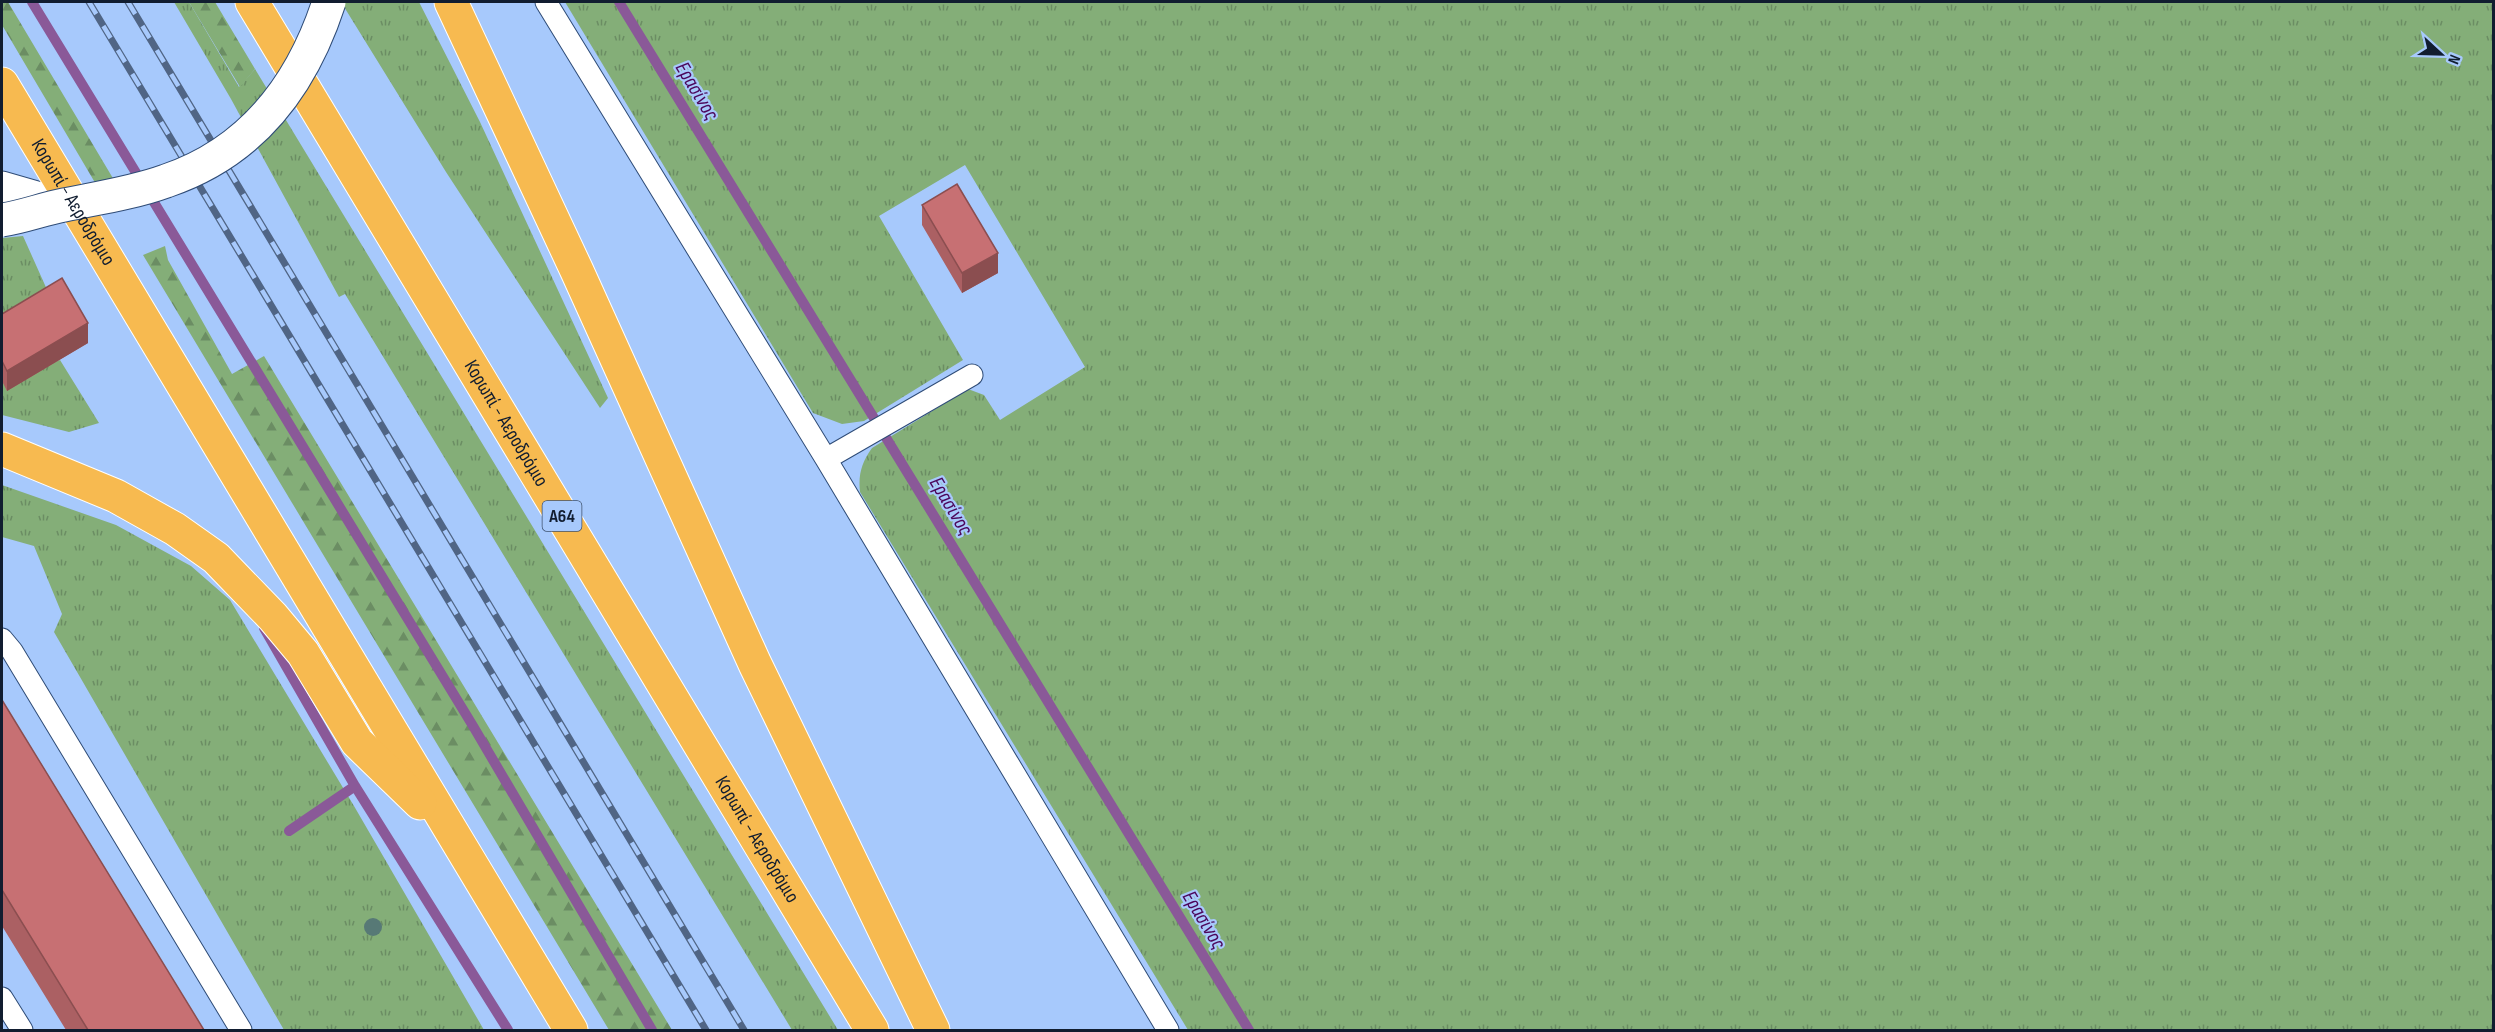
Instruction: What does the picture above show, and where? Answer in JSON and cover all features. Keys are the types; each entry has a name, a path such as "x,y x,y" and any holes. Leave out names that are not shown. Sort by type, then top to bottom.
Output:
{"highway":[{"name":"Κορωπί - Αεροδρόμιο","path":"252,2 872,1030"},
{"path":"452,3 577,270 755,664 933,1030"},
{"name":"Κορωπί - Αεροδρόμιο","path":"2,84 571,1030"},
{"path":"2,449 116,496 175,529 216,558 266,609 303,653 357,742 455,838"}],"street":[{"path":"2,220 168,181 221,155 264,120 284,95 312,44 329,2"},
{"path":"2,189 61,206"}],"lane":[{"path":"546,2 826,459 1168,1030"},
{"path":"826,459 972,375"},
{"path":"2,639 18,661 241,1030"},
{"path":"2,998 22,1030"}],"green space":[{"path":"2,2 8,2 114,180 97,186 2,25"},
{"path":"174,2 189,2 239,87 255,69 838,1030 792,1030 345,294 339,297 231,99"},
{"path":"189,2 215,2 255,69 240,87"},
{"path":"341,2 419,2 480,122 608,398 600,408 446,172"},
{"path":"565,2 2493,2 2493,1030 1188,1030 860,492 862,468 872,448 968,389 984,395 1000,420 1085,367 965,165 879,216 963,360 864,421 842,424 813,413"},
{"path":"23,236 53,303 2,334 2,238"},
{"path":"165,246 168,260 232,374 264,356 672,1030 609,1030 143,255"},
{"path":"60,360 99,423 69,432 2,415 2,381"},
{"path":"2,485 116,525 191,566 230,600 354,806 484,1030 284,1030 54,632 62,614 34,546 2,537"}],"building":[{"path":"957,184 998,253 962,273 922,205"},
{"path":"62,278 88,323 7,371 2,361 2,314"},
{"path":"2,700 204,1030 88,1030 2,890"}],"waterway":[{"path":"32,2 473,726 652,1030"},
{"name":"Ερασίνος","path":"619,2 1249,1030"},
{"path":"264,628 355,786 508,1030"},
{"path":"289,831 355,786"}],"railway":[{"path":"89,2 706,1030"},
{"path":"128,2 744,1030"}]}
